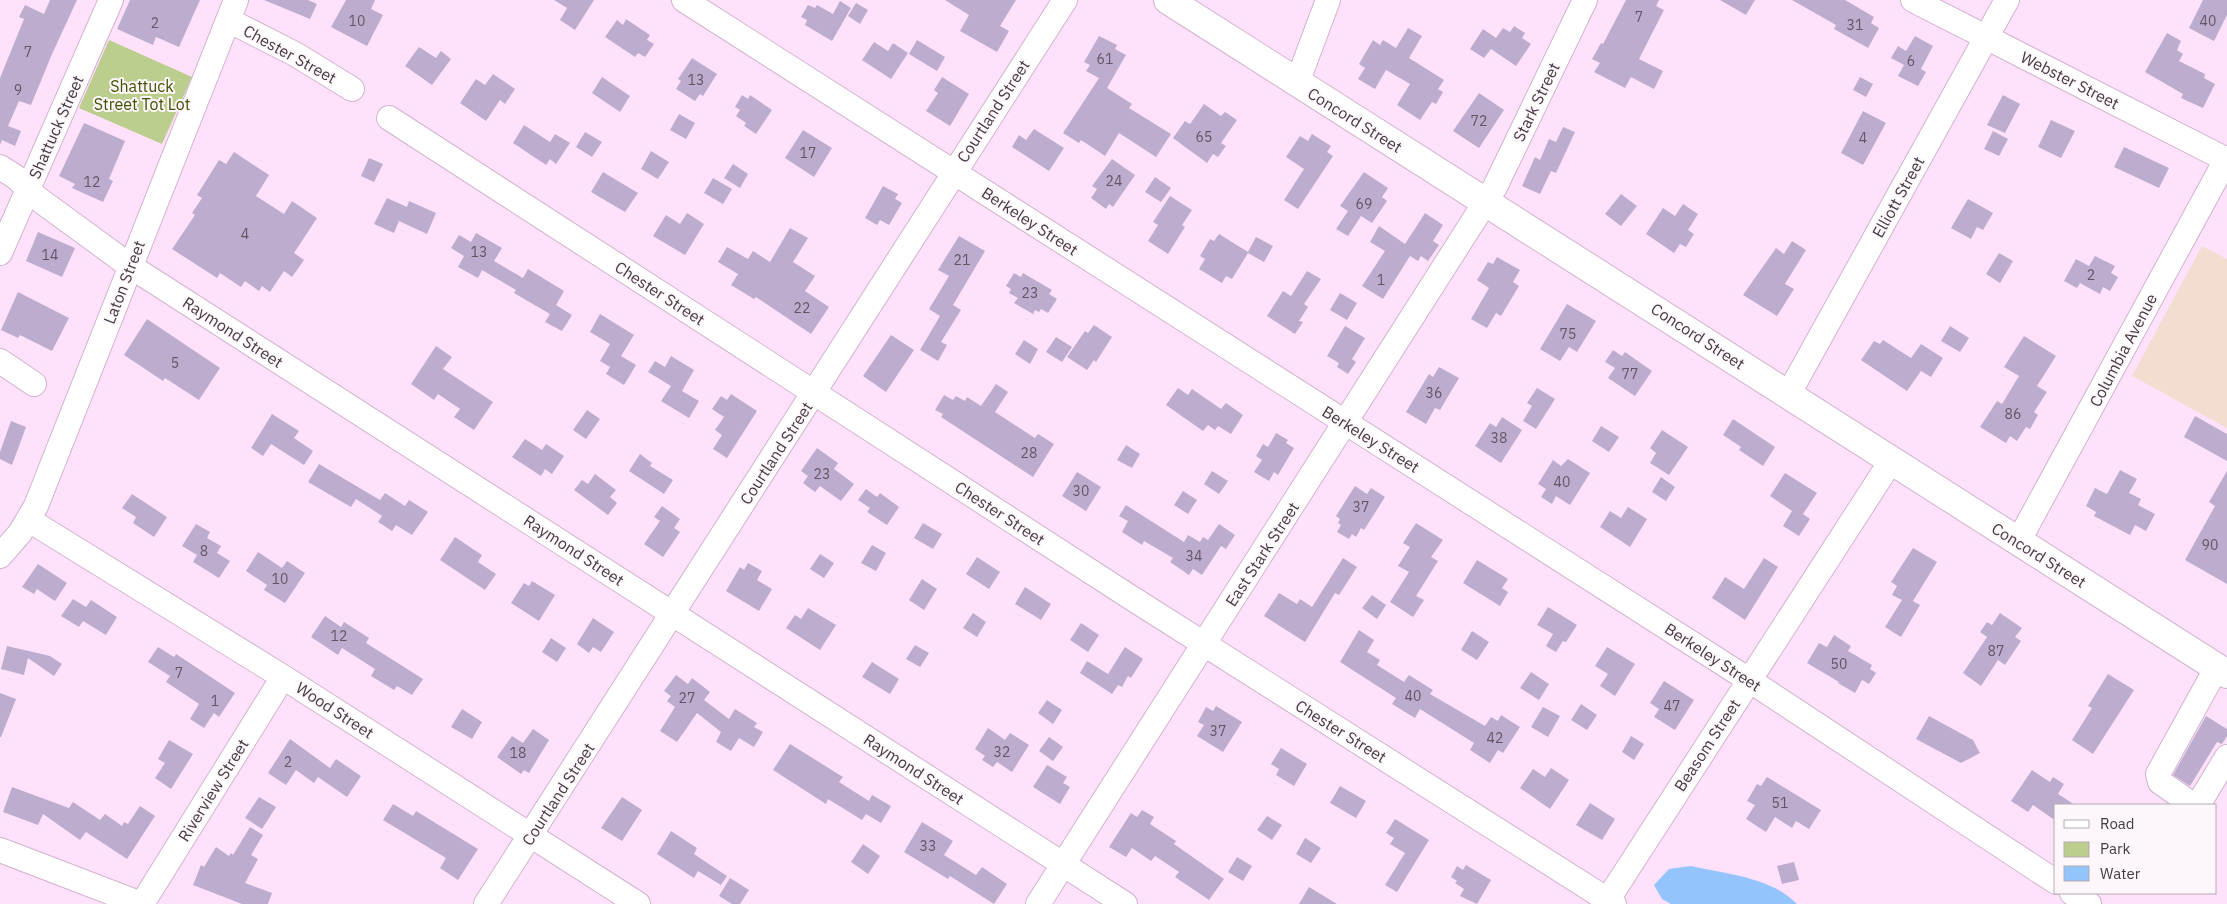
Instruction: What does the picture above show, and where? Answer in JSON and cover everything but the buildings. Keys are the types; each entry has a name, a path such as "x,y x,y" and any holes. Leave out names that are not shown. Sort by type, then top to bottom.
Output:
{"main road":[{"name":"Concord Street","path":"1168,0 2222,670"}],"street":[{"name":"Shattuck Street","path":"0,253 111,0"},
{"name":"Berkeley Street","path":"684,0 1749,680 2054,881"},
{"name":"Courtland Street","path":"486,904 1064,0"},
{"path":"1297,83 1328,0"},
{"name":"Stark Street","path":"1485,202 1585,0"},
{"name":"Webster Street","path":"1913,0 2227,159"},
{"name":"Elliott Street","path":"1788,394 2007,0"},
{"name":"Chester Street","path":"232,10 295,54 352,89"},
{"name":"Laton Street","path":"0,556 28,520 36,506 232,10"},
{"name":"Chester Street","path":"389,118 1609,903"},
{"name":"Columbia Avenue","path":"2018,542 2227,159"},
{"name":"Raymond Street","path":"0,167 17,178 37,198 130,266 1125,904"},
{"name":"East Stark Street","path":"1038,904 1485,202"},
{"path":"0,361 34,384"},
{"name":"Beasom Street","path":"1609,903 1749,680 1891,461"},
{"name":"Wood Street","path":"28,520 284,677 638,904"},
{"path":"2192,804 2160,782 2158,774 2222,670"},
{"name":"Riverview Street","path":"142,904 284,677"},
{"path":"2199,804 2227,757"},
{"path":"0,850 142,904"},
{"path":"2074,894 2089,904"}],"shaded area":[{"path":"2202,246 2227,259 2227,428 2132,376"}],"green space":[{"name":"Shattuck Street Tot Lot","path":"109,40 192,77 162,144 79,108"}],"water":[{"path":"1691,866 1733,874 1761,882 1786,895 1797,904 1671,904 1662,899 1654,885 1669,869"}]}
